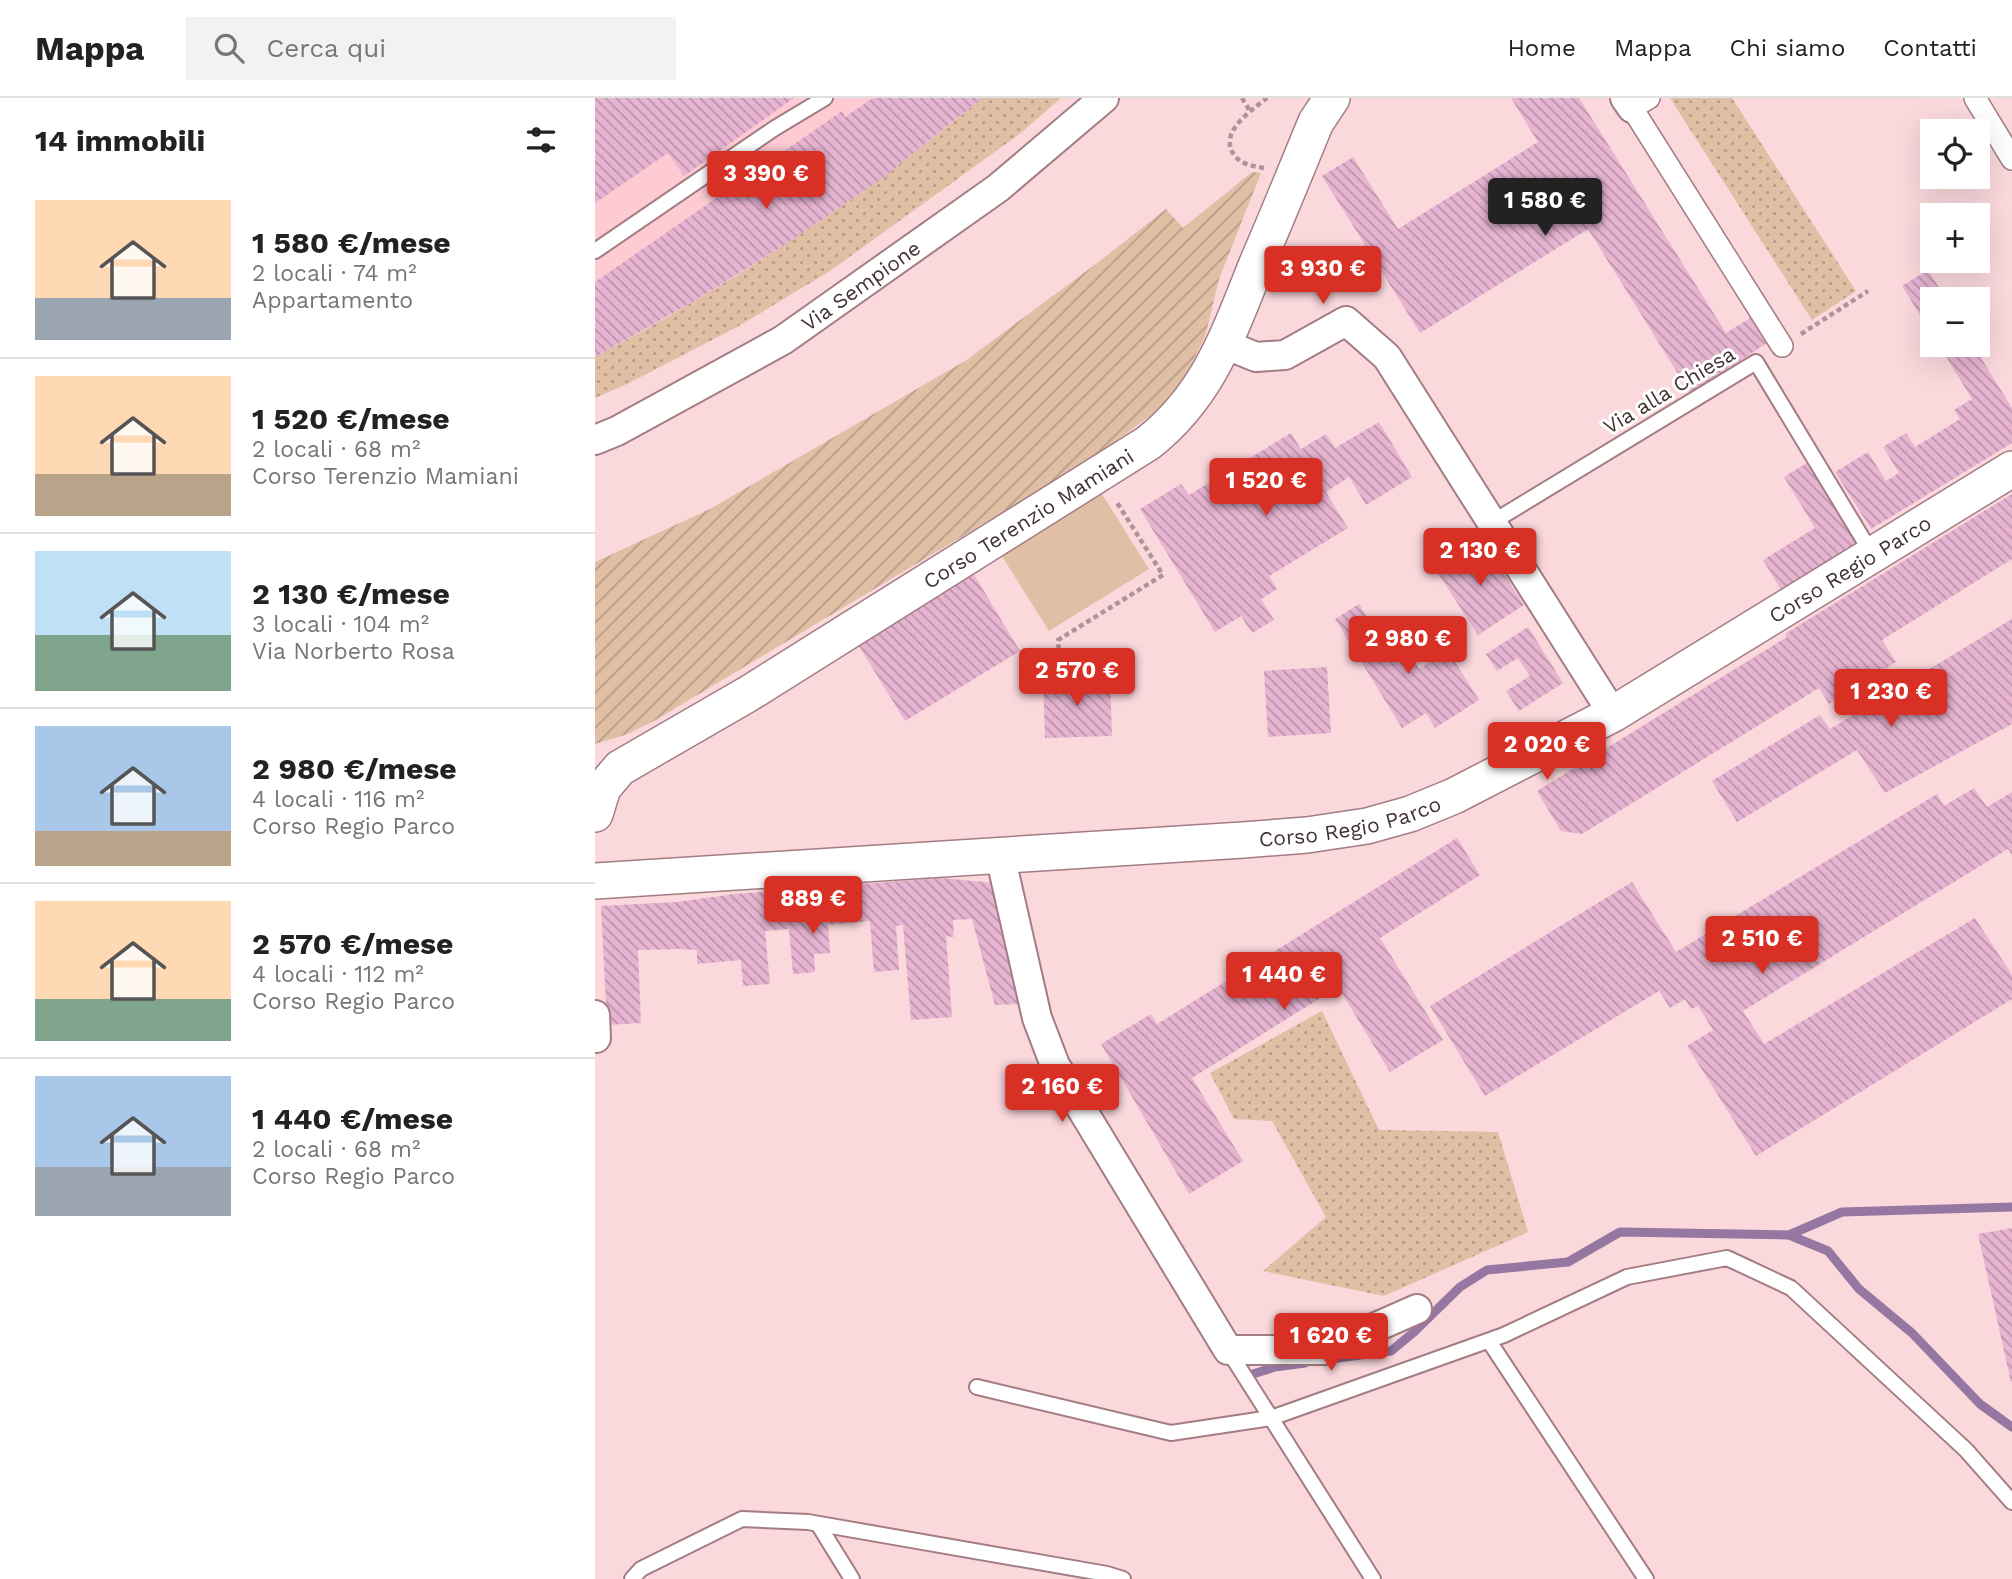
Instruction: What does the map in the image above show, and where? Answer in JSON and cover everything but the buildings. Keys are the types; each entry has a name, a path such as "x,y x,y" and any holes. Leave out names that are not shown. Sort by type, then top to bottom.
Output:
{"street":[{"name":"Via Sempione","path":"595,440 617,431 783,340 997,188 1104,98"},
{"path":"1975,98 2012,159"},
{"name":"Corso Terenzio Mamiani","path":"595,814 603,788 620,768 748,694 1148,443 1176,418 1204,383 1224,344 1316,122 1330,100"},
{"path":"1635,102 1782,346"},
{"path":"1224,344 1256,356 1285,355 1346,321 1387,357 1613,714"},
{"name":"Corso Regio Parco","path":"595,881 1307,835 1367,826 1410,814 1454,796 1613,714 2012,469"},
{"path":"1000,855 1037,1018 1055,1065 1228,1350 1324,1350 1417,1309"},
{"path":"595,873 595,881"},
{"path":"595,1015 596,1038"}],"lane":[{"path":"595,251 775,128 825,98"},
{"name":"Via alla Chiesa","path":"1491,523 1756,362 1872,555"},
{"path":"977,1387 1171,1433 1271,1418 1489,1341 1627,1277 1727,1258 1791,1288 1966,1450 2012,1502"},
{"path":"1489,1341 1646,1579"},
{"path":"1228,1350 1373,1579"},
{"path":"632,1579 641,1569 743,1519 818,1524 1123,1579"},
{"path":"818,1524 852,1579"}],"path":[{"path":"1266,98 1238,123 1230,137 1229,146 1245,164 1295,172"},
{"path":"1243,101 1250,111"},
{"path":"1782,346 1868,291"},
{"path":"1060,666 1058,640 1163,575 1099,473"}],"shaded area":[{"path":"595,98 982,98 884,177 789,242 696,300 595,357"},
{"path":"982,98 1061,98 1022,132 830,271 739,326 595,398 595,357 697,300 795,238 891,170"},
{"path":"1670,98 1732,98 1856,291 1812,320"},
{"path":"1252,172 1261,173 1219,279 1205,337 1185,376 1158,410 1093,458 654,721 625,735 595,744 595,562 710,509 965,361 1166,209 1183,228"},
{"path":"1100,491 1149,569 1049,631 1000,553"},
{"path":"1322,1011 1379,1130 1498,1132 1528,1232 1384,1296 1263,1271 1326,1217 1272,1121 1234,1119 1210,1073"}],"waterway":[{"path":"1789,1235 1842,1212 2012,1207"},
{"path":"1330,1359 1391,1351 1460,1287 1487,1270 1568,1262 1620,1232 1789,1235 1828,1251 1859,1289 1912,1333 1980,1404 2012,1427"},
{"path":"1253,1374 1275,1367 1305,1363"}]}
